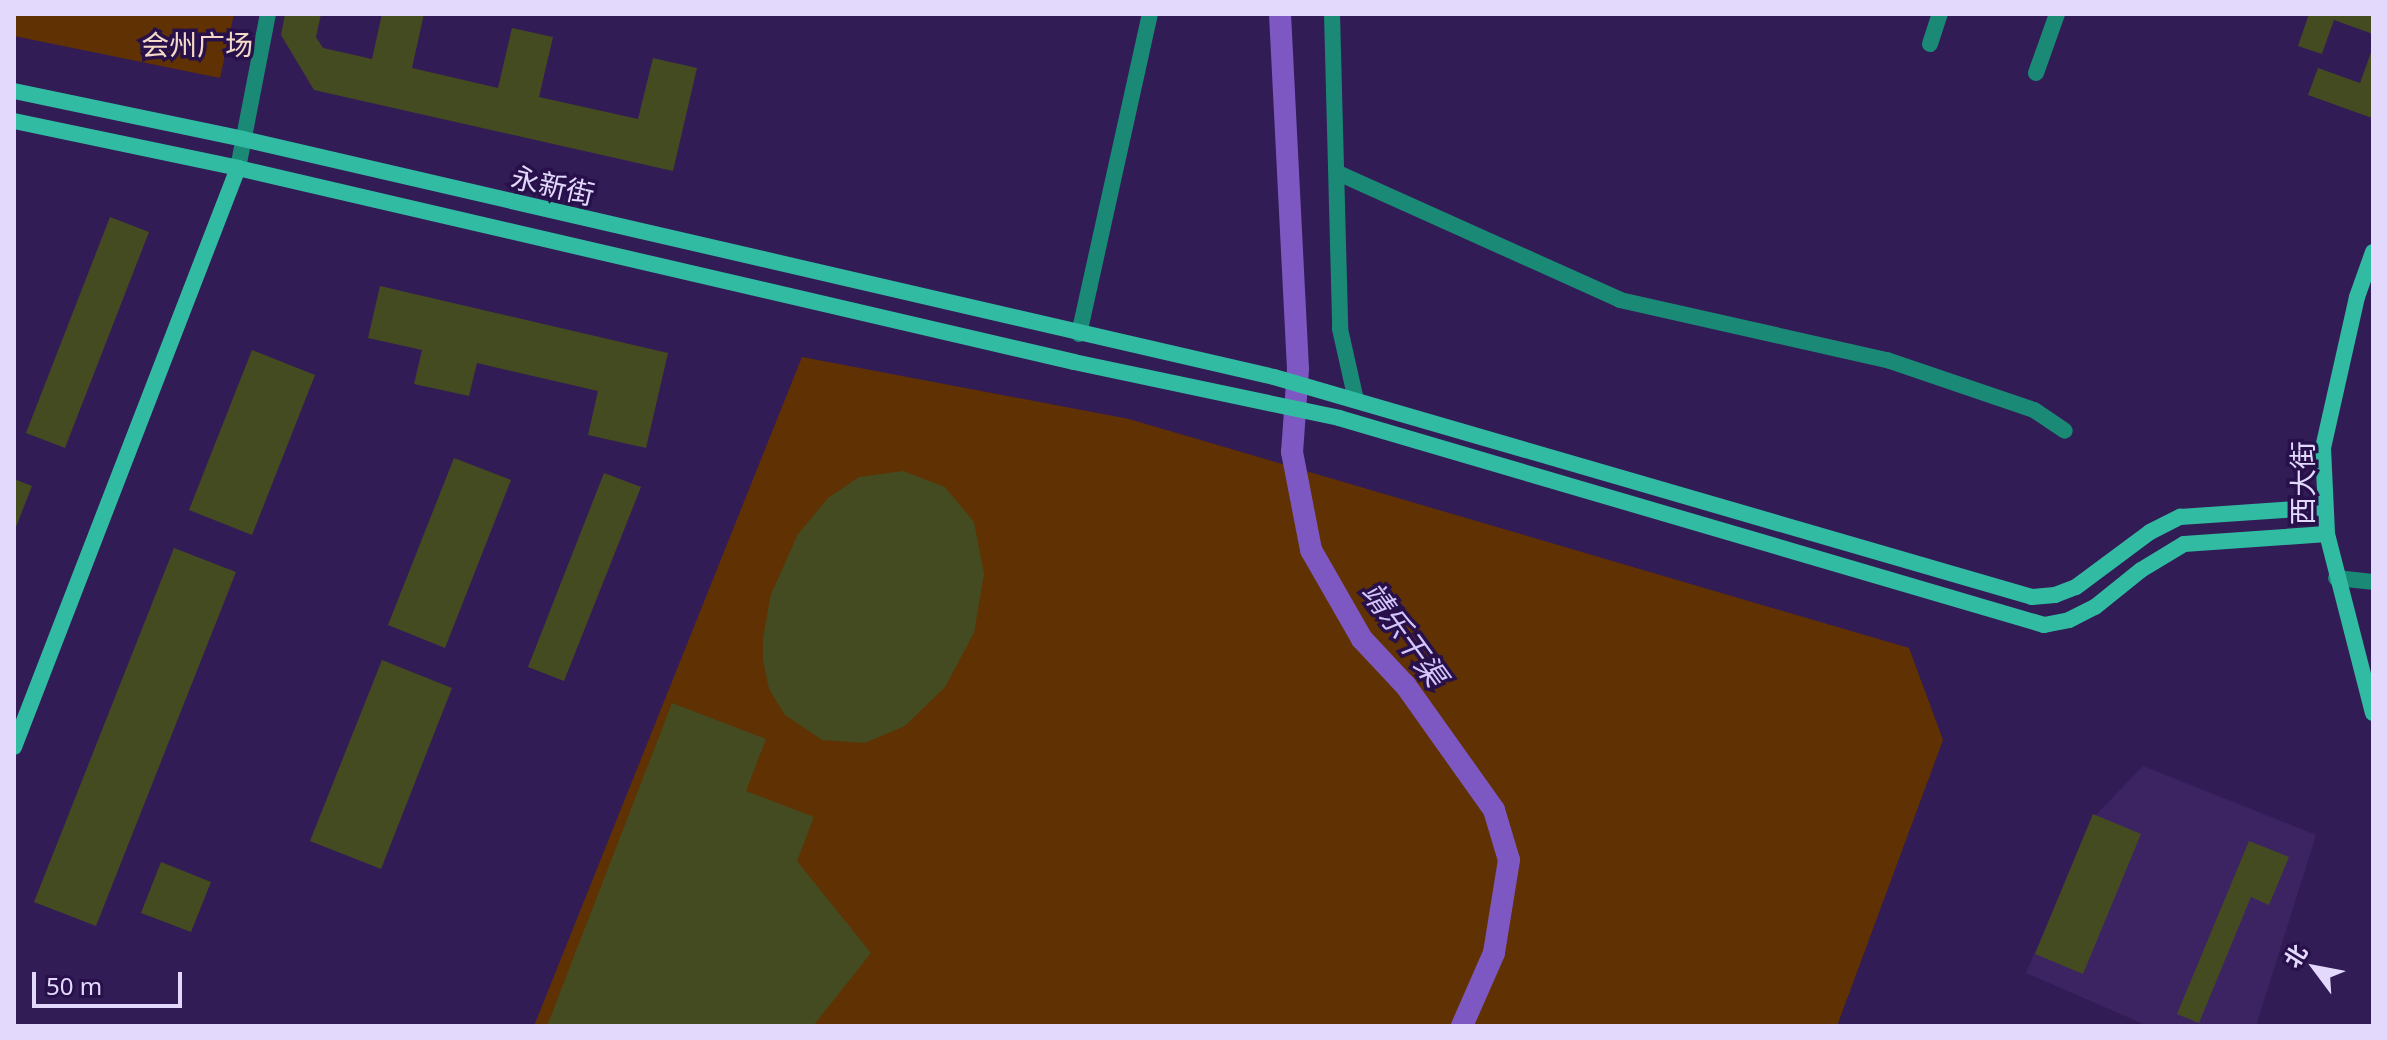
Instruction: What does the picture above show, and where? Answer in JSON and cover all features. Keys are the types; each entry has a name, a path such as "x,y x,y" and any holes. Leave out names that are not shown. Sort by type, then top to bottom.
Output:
{"street":[{"path":"14,747 238,168 268,14"},
{"path":"1074,362 1150,14"},
{"path":"1332,14 1340,329 1348,398"},
{"path":"1930,44 1940,14"},
{"path":"2036,73 2057,14"},
{"name":"永新街","path":"14,91 243,139 1274,377 2032,597 2055,595 2076,587 2150,532 2180,517 2325,507"},
{"name":"永新街","path":"14,121 238,168 1074,362 1339,418 2044,625 2069,620 2095,607 2141,570 2184,544 2327,534"},
{"path":"1338,173 1620,300 1887,360 2034,410 2065,431"},
{"name":"西大街","path":"2373,252 2357,297 2323,448 2327,534 2373,713"},
{"path":"2336,578 2373,582"}],"shaded area":[{"path":"2143,766 2316,835 2256,1026 2148,1026 2026,973 2092,819"}],"green space":[{"name":"会州广场","path":"14,14 234,14 220,78 14,36"},
{"path":"802,357 1129,419 1909,648 1943,740 1837,1026 534,1026"}],"building":[{"path":"285,14 321,14 316,37 323,48 372,59 382,14 424,14 412,68 498,88 512,28 553,37 539,97 638,119 653,58 697,68 673,171 314,90 281,35"},
{"path":"2309,14 2373,14 2373,34 2334,20 2322,54 2298,46"},
{"path":"2373,47 2372,118 2308,95 2318,68 2360,83"},
{"path":"110,217 149,232 65,448 26,433"},
{"path":"380,286 668,353 646,448 588,435 598,391 477,363 469,396 414,384 422,350 368,338"},
{"path":"252,350 315,375 252,535 189,510"},
{"path":"454,458 511,480 445,648 388,625"},
{"path":"903,471 945,487 974,522 984,574 974,633 945,687 905,726 865,743 822,740 785,715 769,689 763,660 763,638 771,594 798,534 828,498 859,477"},
{"path":"604,473 641,487 564,681 528,667"},
{"path":"14,479 32,486 14,532"},
{"path":"174,548 236,572 96,926 34,902"},
{"path":"382,660 452,688 381,869 310,841"},
{"path":"672,703 766,739 746,791 814,817 797,861 871,953 813,1026 547,1026"},
{"path":"2093,814 2141,834 2083,974 2035,954"},
{"path":"2249,841 2289,857 2269,905 2251,897 2199,1023 2177,1014"},
{"path":"161,862 211,882 191,932 141,913"}],"waterway":[{"name":"靖乐干渠","path":"1280,14 1298,369 1292,452 1311,550 1362,639 1406,686 1494,810 1509,860 1494,953 1462,1026"}]}
